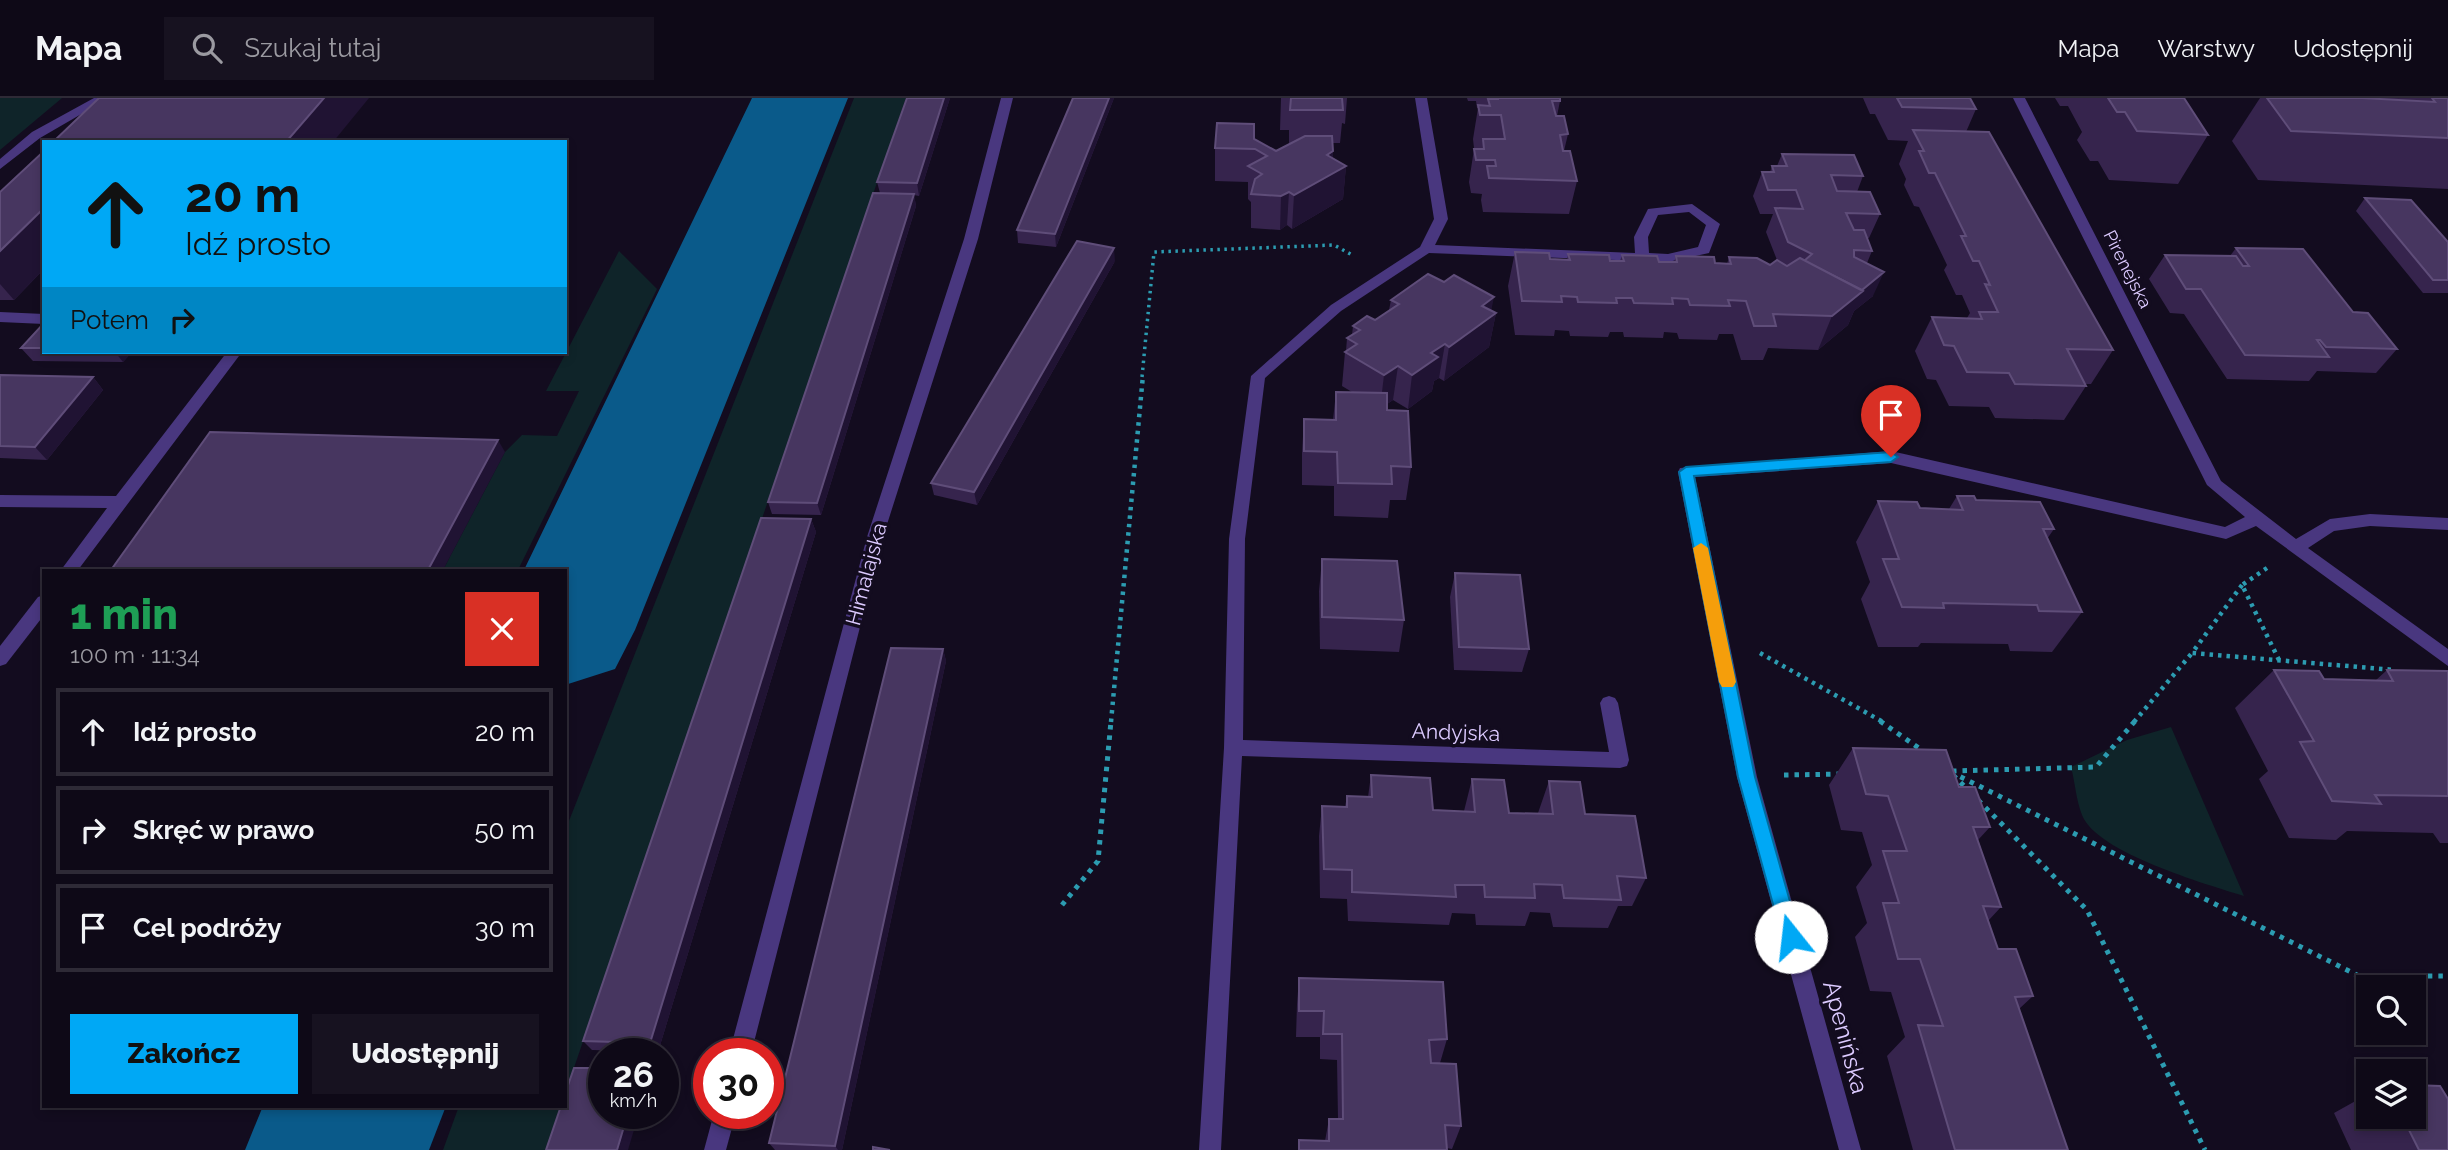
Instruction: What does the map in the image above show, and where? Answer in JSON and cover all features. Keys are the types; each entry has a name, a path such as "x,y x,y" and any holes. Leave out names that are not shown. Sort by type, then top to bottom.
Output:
{"street":[{"path":"0,165 36,135 103,98"},
{"name":"Himalajska","path":"744,1038 875,537 971,239 1007,98"},
{"path":"1210,1150 1233,748 1237,539 1258,376 1336,308 1426,249 1441,219 1422,98"},
{"name":"Pirenejska","path":"2020,98 2215,485 2256,519 2448,659"},
{"path":"1426,249 1668,258 1704,250 1713,224 1692,208 1653,212 1641,237 1642,257"},
{"path":"0,317 42,319"},
{"path":"70,569 233,354"},
{"name":"Apenińska","path":"1850,1150 1747,777 1686,472 1891,457 2226,533 2256,519"},
{"path":"0,501 122,502"},
{"path":"2296,548 2330,525 2370,520 2448,524"},
{"path":"0,659 42,605"},
{"name":"Andyjska","path":"1233,748 1620,760 1609,703"},
{"path":"715,1150 721,1129"}],"path":[{"path":"1062,905 1098,861 1154,252 1334,245 1387,275"},
{"path":"1949,771 2096,767 2192,653 2242,585 2296,548"},
{"path":"2242,585 2279,660"},
{"path":"1717,632 1791,668 1882,722 1927,754"},
{"path":"2192,653 2396,671"},
{"path":"1949,771 2359,975 2448,976"},
{"path":"1949,771 2087,910 2205,1150"},
{"path":"1747,777 1854,773"}],"green space":[{"path":"0,98 62,98 0,150"},
{"path":"854,98 906,98 567,1088 567,826"},
{"path":"619,251 657,289 518,569 444,569 505,452 522,435 557,436 579,391 546,391"},
{"path":"2171,727 2244,896 2180,875 2130,854 2092,829 2082,815 2071,767 2127,740"},
{"path":"458,1108 560,1108 546,1150 443,1150"}],"building":[{"path":"99,98 324,98 288,140 55,140"},
{"path":"907,98 944,98 917,183 877,182"},
{"path":"1073,98 1109,98 1055,234 1017,230"},
{"path":"1291,98 1342,98 1343,110 1290,110"},
{"path":"1560,98 1560,101 1552,101 1556,116 1564,116 1568,134 1560,135 1563,151 1570,151 1577,181 1489,178 1487,166 1496,166 1495,160 1476,160 1474,149 1484,149 1483,139 1505,139 1501,115 1480,115 1478,105 1490,106 1488,99"},
{"path":"1897,98 1970,98 1976,109 1902,107"},
{"path":"2108,98 2184,98 2208,135 2137,131 2125,112 2117,112"},
{"path":"2267,98 2362,98 2435,102 2432,98 2448,98 2448,138 2291,131"},
{"path":"1217,123 1254,124 1254,139 1276,151 1305,136 1332,136 1333,151 1327,155 1346,166 1294,195 1289,192 1281,196 1251,194 1255,179 1262,174 1248,166 1267,156 1255,149 1215,148"},
{"path":"1913,130 1989,132 2113,350 2067,349 2086,386 2015,384 2009,373 1967,372 1954,346 1944,345 1932,317 1982,319 1979,312 1998,312 1985,284 1990,285 1979,261 1973,261 1961,236 1966,236 1935,173 1929,173 1919,151 1924,151"},
{"path":"42,153 42,210 0,251 0,192"},
{"path":"1782,154 1854,155 1863,176 1831,175 1837,191 1870,192 1880,214 1846,213 1854,230 1864,230 1872,251 1854,250 1854,257 1884,272 1862,290 1804,261 1812,254 1788,242 1775,208 1803,209 1796,190 1768,190 1762,172 1774,172 1772,166 1787,166"},
{"path":"873,193 914,194 817,503 768,502"},
{"path":"2365,198 2411,200 2448,242 2448,280 2433,280"},
{"path":"1077,241 1114,248 974,492 931,483"},
{"path":"2236,248 2303,249 2353,312 2368,313 2397,349 2326,347 2317,340 2329,357 2245,355 2201,289 2186,289 2165,255 2236,256 2243,266 2249,266"},
{"path":"1515,252 1549,253 1550,259 1570,260 1568,254 1609,255 1610,261 1624,261 1622,255 1657,256 1659,262 1677,262 1676,256 1714,257 1715,263 1731,264 1729,257 1757,258 1770,265 1777,260 1787,266 1800,258 1863,291 1832,316 1773,314 1776,326 1754,326 1746,301 1728,300 1730,306 1690,305 1688,299 1672,298 1673,304 1634,303 1632,298 1616,298 1617,303 1578,302 1577,297 1561,296 1562,302 1522,301"},
{"path":"1428,274 1444,282 1454,275 1494,297 1482,306 1496,313 1449,347 1445,344 1431,353 1438,357 1412,375 1398,366 1384,375 1345,352 1357,344 1347,338 1360,330 1353,326 1367,316 1375,320 1399,304 1391,300"},
{"path":"42,325 42,348 21,348"},
{"path":"0,375 93,377 35,447 0,446"},
{"path":"1336,392 1387,393 1387,410 1408,411 1411,467 1391,466 1392,484 1338,483 1337,452 1304,451 1304,419 1336,420"},
{"path":"210,432 498,440 429,569 112,569"},
{"path":"1957,496 1974,496 1976,500 2040,502 2054,529 2043,529 2082,612 2039,611 2037,605 1943,603 1944,608 1902,607 1883,559 1899,559 1878,501 1917,502 1920,508 1963,510"},
{"path":"761,518 811,519 652,1038 588,1038 588,1041 583,1041"},
{"path":"1322,559 1397,561 1404,620 1322,617"},
{"path":"1455,573 1520,575 1529,649 1459,647"},
{"path":"891,648 943,649 835,1146 769,1143 772,1129 784,1129 784,1082"},
{"path":"2274,670 2319,671 2324,679 2393,681 2387,670 2448,671 2448,796 2375,795 2381,804 2332,801 2300,742 2314,741"},
{"path":"1853,748 1946,750 1959,787 1975,787 1990,827 1973,827 2001,907 1983,906 1998,949 2016,949 2033,996 2015,997 2068,1150 1955,1150 1918,1025 1943,1026 1920,959 1898,959 1883,903 1899,903 1883,851 1907,851 1888,796 1866,794"},
{"path":"1371,775 1430,778 1433,810 1475,812 1472,779 1504,780 1509,813 1553,814 1549,781 1580,782 1585,814 1635,816 1646,878 1617,876 1621,900 1564,898 1562,885 1534,884 1535,898 1485,897 1484,885 1455,885 1456,897 1352,892 1352,870 1324,869 1322,806 1347,807 1347,796 1372,797"},
{"path":"1299,978 1443,982 1447,1039 1429,1040 1431,1063 1456,1064 1461,1126 1445,1125 1447,1150 1299,1150 1299,1140 1329,1141 1329,1119 1343,1119 1342,1034 1323,1034 1324,1011 1299,1011"},
{"path":"574,1068 588,1068 588,1129 623,1129 617,1150 546,1150 560,1108 567,1108 567,1088"},
{"path":"2426,1085 2440,1086 2448,1099 2448,1150 2419,1150 2408,1129 2426,1129"}],"taxiway":[{"path":"567,625 800,98"},
{"path":"337,1150 355,1108"}],"slow traffic":[{"path":"1701,548 1727,682"}],"route":[{"path":"1791,937 1747,777 1686,472 1891,457"}]}
